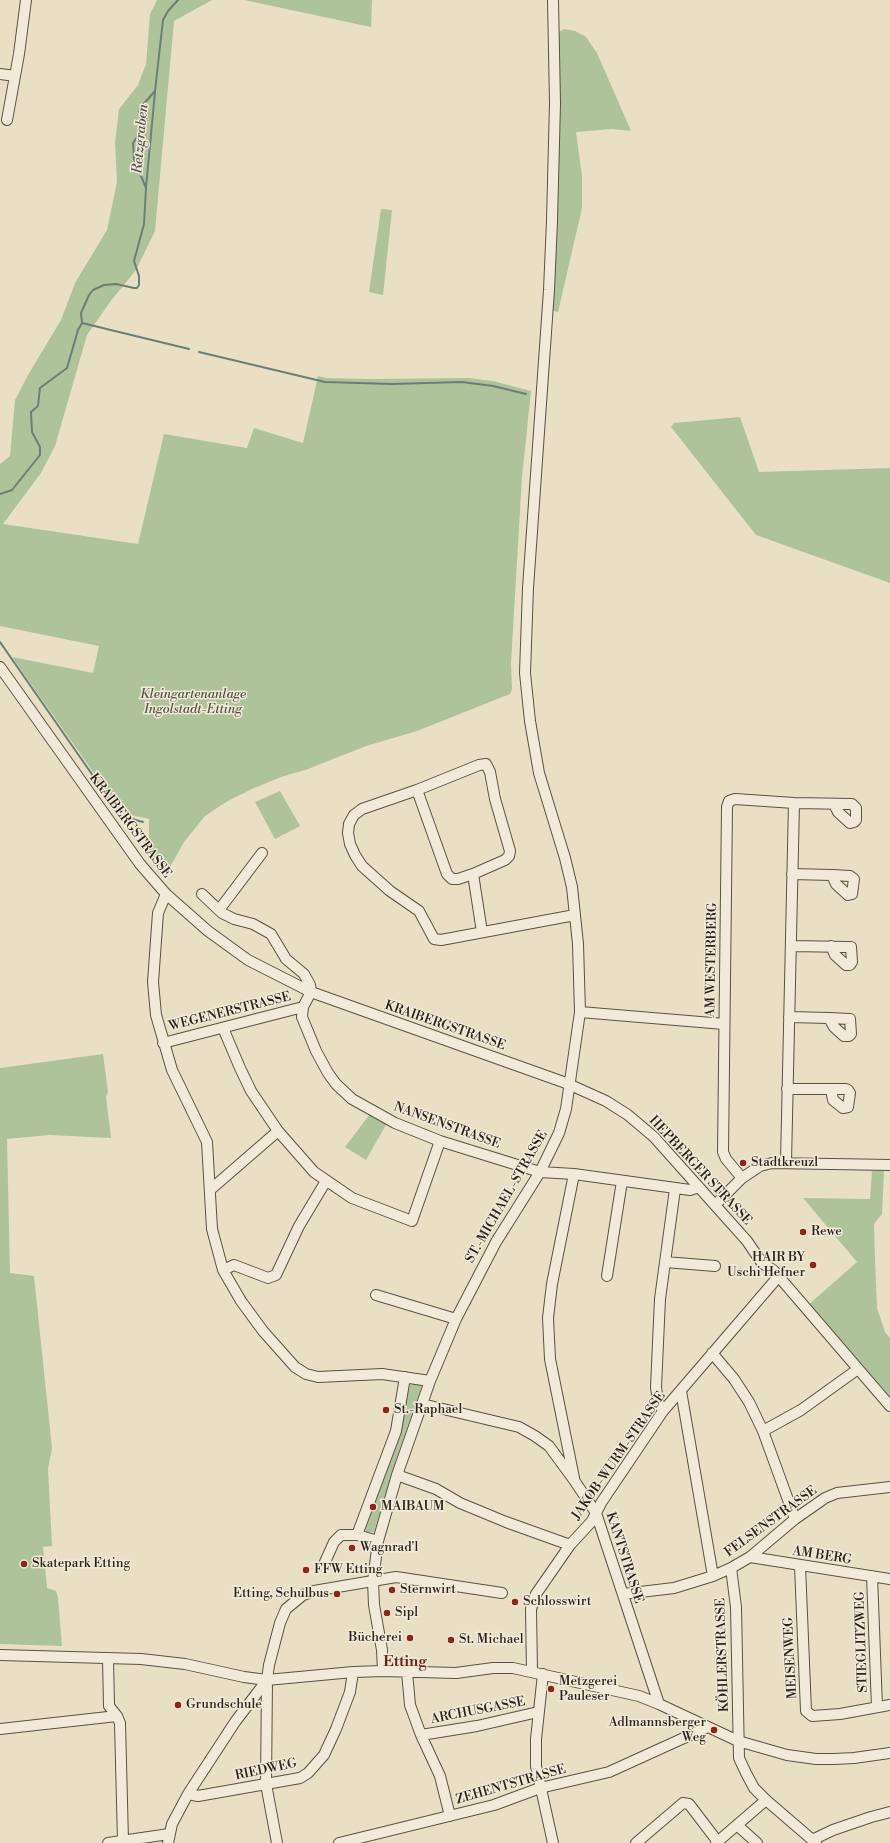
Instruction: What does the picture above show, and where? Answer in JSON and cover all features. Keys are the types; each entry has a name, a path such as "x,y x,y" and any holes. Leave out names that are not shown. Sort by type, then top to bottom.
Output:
{"street":[{"path":"7,120 26,0"},
{"name":"ST.-MICHAEL-STRASSE","path":"383,1671 382,1650 374,1605 373,1581 378,1541 397,1475 430,1381 456,1319 496,1242 540,1172 559,1133 566,1109 580,1012 580,976 572,887 536,759 526,693 524,654 552,221 555,103 553,0"},
{"path":"0,74 15,76"},
{"name":"KRAIBERGSTRASSE","path":"0,667 117,834 154,882 208,931 248,960 312,992 570,1085"},
{"path":"417,790 447,874 452,879 458,879 473,874 505,860 509,856 510,851 495,799 490,772 486,764 479,764 417,790 358,812 354,815 348,834 355,855 362,866 390,891 418,911 434,939 441,940 575,915"},
{"name":"AM WESTERBERG","path":"742,1178 726,1159 723,1152 727,815 729,801 735,799 794,803"},
{"path":"786,1162 794,803 834,804"},
{"path":"219,910 262,853"},
{"path":"473,874 482,932"},
{"path":"792,874 832,875"},
{"path":"166,894 158,913 153,982 156,1014 163,1043 172,1070 207,1142 212,1229 223,1270 241,1301 263,1331 295,1367 306,1374 318,1377 382,1374 430,1381"},
{"path":"202,894 219,910 234,919 253,924 271,934 286,959 304,974 310,985 312,992 303,1007"},
{"path":"791,946 831,946"},
{"name":"WEGENERSTRASSE","path":"163,1043 303,1007"},
{"name":"NANSENSTRASSE","path":"303,1007 302,1016 316,1051 336,1084 352,1099 376,1113 440,1140 540,1172 574,1174 675,1189 694,1190 699,1187"},
{"path":"580,1012 724,1024"},
{"path":"789,1017 829,1018"},
{"path":"223,1028 242,1074 278,1131 295,1152 326,1181 352,1198 412,1221 440,1140"},
{"name":"HEPBERGER STRASSE","path":"570,1085 606,1102 628,1115 654,1136 747,1242 762,1263 775,1273 890,1406"},
{"path":"787,1089 831,1089"},
{"path":"210,1190 278,1131"},
{"path":"715,1205 742,1178 760,1166 772,1163 786,1162 890,1165"},
{"path":"574,1174 552,1284 548,1318 550,1359 574,1480"},
{"path":"223,1270 234,1265 268,1278 276,1275 299,1226 326,1181"},
{"path":"607,1276 622,1181"},
{"path":"664,1411 658,1402 656,1387 660,1298 675,1189"},
{"path":"665,1262 715,1266"},
{"name":"JAKOB-WURM-STRASSE","path":"532,1672 531,1609 536,1594 570,1545 592,1521 664,1411 775,1273"},
{"path":"376,1295 456,1319"},
{"path":"712,1353 734,1379 749,1402 763,1431 795,1519"},
{"path":"763,1431 801,1410 858,1368"},
{"path":"357,1535 396,1431 405,1377"},
{"path":"681,1391 713,1576"},
{"name":"KANTSTRASSE","path":"422,1404 519,1427 536,1436 549,1446 596,1513 659,1704"},
{"path":"549,1446 560,1448 568,1445"},
{"path":"397,1475 436,1490 500,1519 570,1545"},
{"name":"FELSENSTRASSE","path":"623,1594 674,1588 713,1576 732,1568 750,1557 795,1519 825,1498 837,1493 890,1487"},
{"path":"325,1562 334,1542 342,1535 357,1535 378,1541"},
{"name":"AM BERG","path":"750,1557 890,1579"},
{"name":"MEISENWEG","path":"800,1566 806,1711 812,1716 890,1705"},
{"name":"KÖHLERSTRASSE","path":"732,1568 736,1607 738,1741"},
{"name":"STIEGLITZWEG","path":"872,1576 877,1707"},
{"path":"277,1843 266,1784 267,1680 269,1665 280,1623 286,1609 294,1601 314,1590 404,1578 502,1593"},
{"path":"0,1655 166,1661 244,1677 267,1680 353,1672 383,1671 456,1673 493,1668 512,1668 639,1696 738,1741 787,1755 816,1759 854,1758 890,1753"},
{"path":"108,1658 109,1706 117,1716 120,1723 123,1841"},
{"name":"RIEDWEG","path":"188,1794 198,1796 300,1778 308,1773 324,1755 350,1692 353,1672"},
{"path":"407,1672 410,1704 421,1735 440,1776 450,1816"},
{"path":"543,1674 538,1712 536,1766 553,1843"},
{"path":"108,1843 168,1839 176,1814 188,1794 234,1722 267,1680"},
{"name":"ARCHUSGASSE","path":"421,1735 477,1726 538,1712"},
{"path":"0,1729 117,1716"},
{"name":"ZEHENTSTRASSE","path":"339,1843 415,1823 494,1805 540,1788 609,1772 708,1727"},
{"path":"738,1741 739,1758 754,1788 814,1841 833,1830 890,1812"},
{"path":"636,1843 683,1803 690,1804 717,1842 738,1826 766,1800"},
{"path":"738,1826 757,1843"}],"green space":[{"name":"Kleingartenanlage Ingolstadt-Etting","path":"157,0 212,0 174,21 155,231 136,270 110,302 87,335 55,446 41,473 3,524 138,544 164,434 247,448 254,428 303,443 318,376 327,378 368,379 469,378 493,381 531,391 522,477 511,663 512,689 510,694 417,731 366,746 308,769 281,777 226,802 205,816 184,842 165,876 159,873 145,851 149,840 149,819 122,813 12,657 93,673 99,646 0,626 0,464 10,456 15,400 61,320 75,283 107,230 117,182 115,143 119,109 138,85 146,64 150,14"},
{"path":"244,0 372,0 371,27"},
{"path":"565,29 575,31 586,37 597,53 631,131 612,129 576,132 582,176 582,208 558,312 550,310 558,32"},
{"path":"381,209 392,210 383,295 369,292"},
{"path":"740,417 759,472 890,468 890,583 756,535 671,427 674,423"},
{"path":"280,791 300,826 275,839 255,802"},
{"path":"103,1054 108,1092 106,1097 111,1138 49,1135 7,1139 10,1273 34,1276 52,1448 48,1469 52,1546 43,1547 47,1588 56,1591 58,1598 62,1646 0,1644 0,1068"},
{"path":"370,1114 387,1123 366,1160 345,1147"},
{"path":"872,1171 884,1171 882,1214 874,1224 877,1308 885,1332 890,1338 890,1401 807,1306 857,1262 803,1198 870,1199"},
{"path":"412,1384 421,1385 421,1388 397,1456 374,1532 367,1532 363,1527 407,1388"}],"waterway":[{"name":"Retzgraben","path":"0,494 12,490 40,455 40,447 32,432 31,412 38,406 40,388 67,368 78,330 82,323 81,313 89,295 93,290 104,285 116,284 134,288 137,288 139,285 139,276 134,261 144,224 146,188 134,159 133,143 143,128 139,112 141,107 155,91 163,20 168,11 178,0"},
{"name":"Retzgraben","path":"146,187 155,92"},
{"path":"82,323 189,349"},
{"path":"199,352 325,382 392,384 462,382 493,386 526,394"},
{"path":"0,642 121,816 143,822"}],"place":[{"name":"Stadtkreuzl","path":"743,1163"},
{"name":"Rewe","path":"803,1232"},
{"name":"HAIR BY Uschi Hefner","path":"813,1265"},
{"name":"St.-Raphael","path":"386,1410"},
{"name":"MAIBAUM","path":"373,1507"},
{"name":"Wagnrad'l","path":"352,1548"},
{"name":"Skatepark Etting","path":"24,1564"},
{"name":"FFW Etting","path":"306,1570"},
{"name":"Sternwirt","path":"392,1590"},
{"name":"Etting, Schulbus","path":"337,1594"},
{"name":"Schlosswirt","path":"515,1602"},
{"name":"Sipl","path":"387,1613"},
{"name":"Bücherei","path":"410,1638"},
{"name":"St. Michael","path":"451,1640"},
{"name":"Metzgerei Pauleser","path":"551,1689"},
{"name":"Grundschule","path":"178,1705"},
{"name":"Adlmannsberger Weg","path":"714,1730"}],"district":[{"name":"Etting","path":"405,1662"}]}
